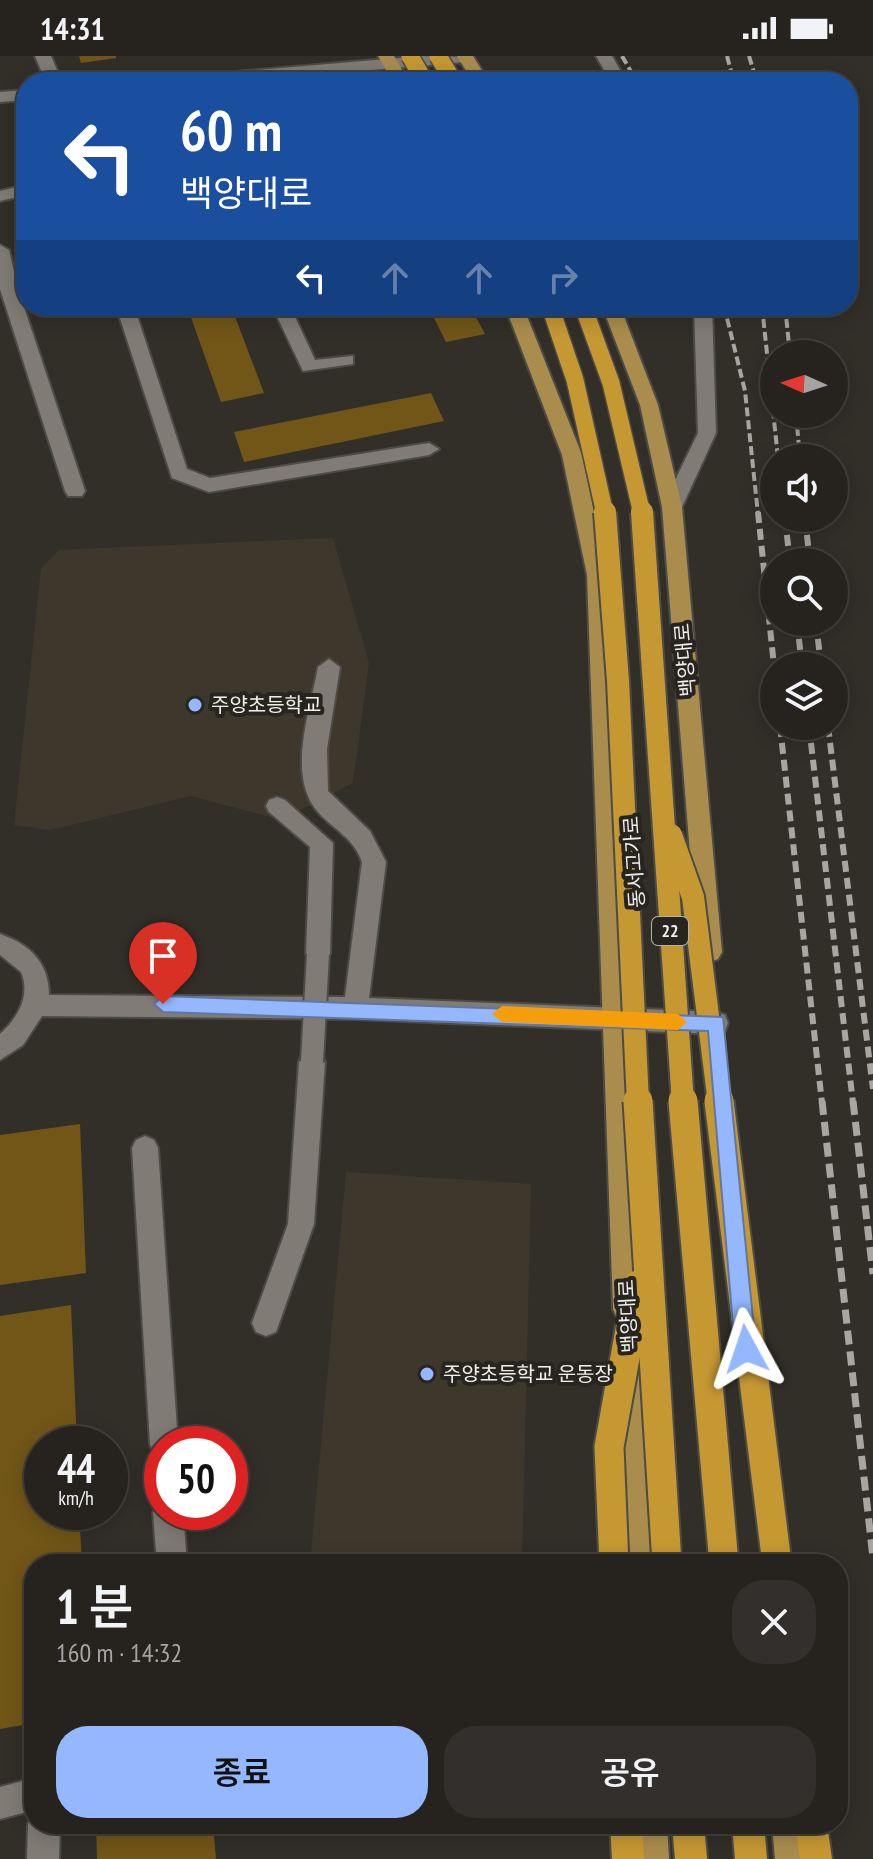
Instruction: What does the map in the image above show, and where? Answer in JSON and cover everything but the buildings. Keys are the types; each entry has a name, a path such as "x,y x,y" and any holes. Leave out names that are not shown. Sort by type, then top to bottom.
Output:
{"highway":[{"name":"동서고가로","path":"553,316 575,380 604,502 618,681 645,1247 666,1554"},
{"name":"동서고가로","path":"587,316 611,383 641,505 660,803 723,1554"},
{"path":"660,803 693,897 776,1554"},
{"path":"614,1554 609,1447 645,1247"},
{"path":"627,1834 628,1859"},
{"path":"689,1834 691,1859"},
{"path":"749,1834 751,1859"},
{"path":"812,1834 816,1859"}],"main road":[{"name":"백양대로","path":"518,316 572,455 597,575 639,1554"},
{"name":"백양대로","path":"615,316 649,405 672,507 764,1554"},
{"path":"652,1834 653,1859"},
{"path":"789,1834 791,1859"}],"street":[{"path":"272,72 465,56"},
{"path":"0,250 12,289"},
{"path":"20,316 75,491"},
{"path":"128,316 179,473 209,485 429,449"},
{"path":"286,316 309,367 347,360"},
{"path":"672,507 707,433 703,316"},
{"path":"329,667 314,773 317,793 369,843 374,862 356,1008"},
{"path":"266,1323 301,1224 322,843 277,806"},
{"path":"0,944 20,954 32,968 38,986 36,1005 28,1022 0,1049"},
{"path":"36,1005 356,1008 716,1023"},
{"path":"145,1148 163,1426"},
{"path":"169,1530 171,1554"},
{"path":"0,1803 24,1797"},
{"path":"43,1859 44,1834"}],"shaded area":[{"name":"주양초등학교","path":"333,538 369,663 353,783 281,820 191,796 50,830 14,825 41,568 59,550"},
{"name":"주양초등학교 운동장","path":"346,1172 531,1184 522,1554 311,1554"}],"railway":[{"path":"622,56 631,72"},
{"path":"727,56 731,72"},
{"path":"749,56 754,72"},
{"path":"726,316 745,391 758,514"},
{"path":"763,316 777,444"},
{"path":"786,316 789,340"},
{"path":"797,428 799,444"},
{"path":"758,512 773,652"},
{"path":"787,532 788,548"},
{"path":"807,532 808,548"},
{"path":"799,636 800,652"},
{"path":"818,636 819,652"},
{"path":"782,740 822,1103"},
{"path":"811,740 853,1103"},
{"path":"830,740 873,1089"},
{"path":"822,1101 873,1558"},
{"path":"853,1101 873,1274"}],"slow traffic":[{"path":"502,1014 678,1022"}],"place":[{"name":"주양초등학교","path":"195,705"},
{"name":"주양초등학교 운동장","path":"427,1374"}],"route":[{"path":"163,1004 455,1011 716,1023 746,1349"}]}
